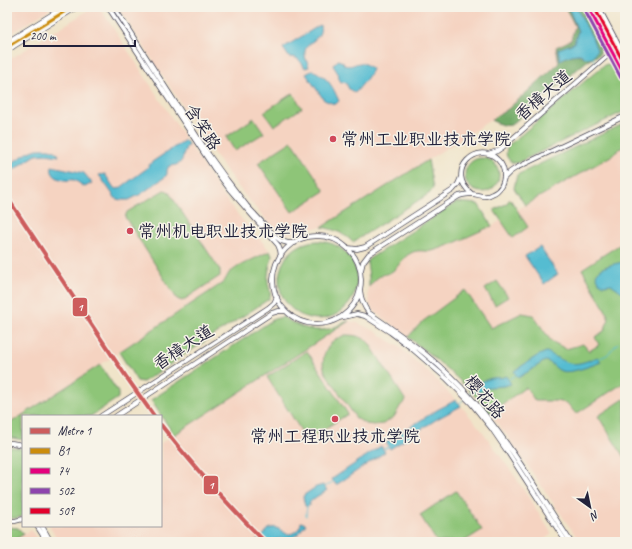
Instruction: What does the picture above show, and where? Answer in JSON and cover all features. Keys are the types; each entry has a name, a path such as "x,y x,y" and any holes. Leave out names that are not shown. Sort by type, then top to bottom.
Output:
{"main road":[{"path":"588,7 625,76"},
{"path":"598,7 625,58"}],"street":[{"path":"7,42 64,7"},
{"path":"7,51 77,7"},
{"name":"含笑路","path":"108,7 213,167 230,190 278,245 280,256"},
{"name":"含笑路","path":"114,7 209,155 227,180 247,206 275,236 281,241 294,243"},
{"name":"香樟大道","path":"488,154 503,147 612,52"},
{"path":"504,178 516,168 625,116"},
{"path":"348,248 357,249 365,247 453,190 458,184 465,163 477,154 488,154 498,159 504,172 502,185 492,194 485,196 472,194 463,184 461,177"},
{"path":"360,272 363,262 369,254 459,196 472,194"},
{"path":"309,237 325,237 333,239 344,245 356,258 361,276 360,290 354,304 339,318 322,324 304,322 286,311 280,304 274,286 274,273 280,256 294,243 309,237"},
{"name":"樱花路","path":"360,290 365,309 435,362 492,423 571,542"},
{"name":"香樟大道","path":"103,415 268,308 274,303 277,297"},
{"name":"香樟大道","path":"118,415 272,313 286,311"},
{"name":"樱花路","path":"339,318 357,314 365,316 410,347 464,393"},
{"name":"樱花路","path":"470,399 507,451 566,542"},
{"path":"7,443 22,445"},
{"path":"7,521 22,520"},
{"path":"38,527 47,542"},
{"path":"43,527 52,542"}],"shaded area":[{"path":"19,7 53,7 7,36 7,14"},
{"name":"常州机电职业技术学院","path":"96,7 100,9 106,17 221,193 270,251 239,266 229,273 224,282 7,425 7,61 92,8"},
{"name":"常州工业职业技术学院","path":"118,7 565,7 575,26 571,40 556,47 559,63 508,109 322,227 285,234 277,232 246,197 216,157"},
{"path":"625,145 625,542 580,542 505,433 480,401 452,373 410,338 374,311 370,305 368,295 369,287 374,280 395,270 399,263 411,253 430,251 492,226 525,205 611,156"},
{"name":"常州工程职业技术学院","path":"349,321 373,330 398,346 428,372 456,400 483,432 516,478 552,534 540,542 59,542 50,527 162,527 162,442"},
{"path":"31,530 39,542 11,542 24,534"}],"green space":[{"path":"565,7 568,7 578,31 574,43 568,45 561,60 573,55 582,55 585,57 597,50 592,37 576,7 581,7 598,39 601,50 599,55 587,61 511,125 503,125 491,120 508,109 559,63 556,47 571,40 575,26"},
{"path":"604,65 612,65 625,89 625,111 517,163 513,163 509,159 506,153 509,145"},
{"path":"293,93 302,108 274,126 264,112"},
{"path":"254,118 264,133 235,151 226,137"},
{"path":"625,123 625,145 611,156 525,205 514,188 517,175"},
{"path":"292,141 325,191 292,212 258,163"},
{"path":"479,158 485,158 489,159 496,165 499,175 498,182 492,189 485,192 479,192 475,191 468,185 465,178 465,172 466,168 472,161"},
{"path":"428,160 433,188 430,193 353,242 339,232 322,227"},
{"path":"164,190 168,191 220,270 220,276 182,301 177,299 125,217 127,212"},
{"path":"510,199 528,227 513,238 494,210 506,204"},
{"path":"457,202 478,204 492,226 440,249 411,253 394,270 378,277 369,287 367,262 369,259"},
{"path":"318,241 333,244 346,252 354,265 357,280 354,295 346,308 333,316 318,319 303,316 290,308 282,295 279,280 282,265 290,252 303,244"},
{"path":"619,245 625,254 625,382 576,414 567,403 555,401 535,401 526,387 490,413 462,382 408,337 422,322 465,290 491,328 522,313 533,315 551,341 566,349 583,344 589,351 599,345 595,337 604,331 609,319 582,269"},
{"path":"270,251 272,256 268,276 270,293 269,299 143,382 137,381 119,352 224,282 229,273 239,266"},
{"path":"497,281 508,297 495,305 485,289"},
{"path":"283,317 300,326 312,330 325,330 349,321 174,435 151,400 274,319"},
{"path":"345,335 358,336 369,343 406,401 401,405 394,417 383,424 366,424 356,418 325,372 323,364 324,355 328,347 334,340"},
{"path":"307,351 348,414 307,440 267,377"},
{"path":"100,365 118,392 118,398 92,415 22,415"},
{"path":"624,399 625,401 625,459 598,416"},
{"path":"22,415 22,440 7,437 7,425"},
{"path":"12,447 22,449 22,516 17,518 7,518 7,448"},
{"path":"456,491 482,530 463,542 437,542 420,515"},
{"path":"7,527 18,528 24,534 11,542 7,542"}],"water":[{"path":"568,7 576,7 592,37 597,50 594,55 590,57 586,58 581,54 576,54 560,60 558,49 574,43 578,31"},
{"path":"320,25 319,34 306,48 305,57 309,67 305,68 300,61 289,57 283,48"},
{"path":"338,60 343,62 344,65 348,66 363,63 372,69 355,93 349,89 346,83 341,82 338,77 339,75 333,65"},
{"path":"313,70 323,76 332,87 339,101 336,104 324,100 306,74"},
{"path":"185,140 188,144 181,162 169,166 165,177 141,194 129,200 116,199 99,175 105,174 114,188 120,188 146,169 152,162"},
{"path":"37,149 53,150 58,153 59,156 46,154 36,155 7,174 7,166 29,152"},
{"path":"52,166 84,173 92,183 85,187 74,180 59,179 54,176"},
{"path":"540,247 558,274 544,284 525,256"},
{"path":"623,262 625,263 625,290 622,292 611,284 604,285 599,282 596,275 601,269"},
{"path":"546,352 572,364 577,364 598,357 601,362 581,369 565,372 545,361 518,378 514,371"},
{"path":"506,376 511,384 490,387 476,393 471,388 487,379"},
{"path":"456,400 461,406 437,419 390,449 386,442 437,410"},
{"path":"381,446 385,452 336,485 332,479"},
{"path":"323,485 327,490 313,500 309,506 305,506 304,495 316,487"},
{"path":"301,522 306,524 298,534 292,538 282,538 268,542 253,542 262,537 271,528 276,528 288,534 293,533 299,528"}],"waterway":[{"path":"591,56 596,63"},
{"path":"598,359 607,355 618,343"},
{"path":"508,380 517,374"},
{"path":"469,394 474,390"},
{"path":"459,404 464,399"},
{"path":"384,449 390,446"},
{"path":"325,487 334,481"},
{"path":"306,516 307,505"}],"metro line":[{"name":"1","path":"7,197 127,378 153,415"},
{"name":"1","path":"162,426 211,485 265,542"}],"transit line":[{"name":"B1","path":"7,47 72,7"},
{"name":"74","path":"588,7 625,76"},
{"name":"509","path":"594,7 625,65"},
{"name":"502","path":"584,9 621,78"}],"place":[{"name":"常州工业职业技术学院","path":"333,139"},
{"name":"常州机电职业技术学院","path":"130,231"},
{"name":"常州工程职业技术学院","path":"335,419"}]}
